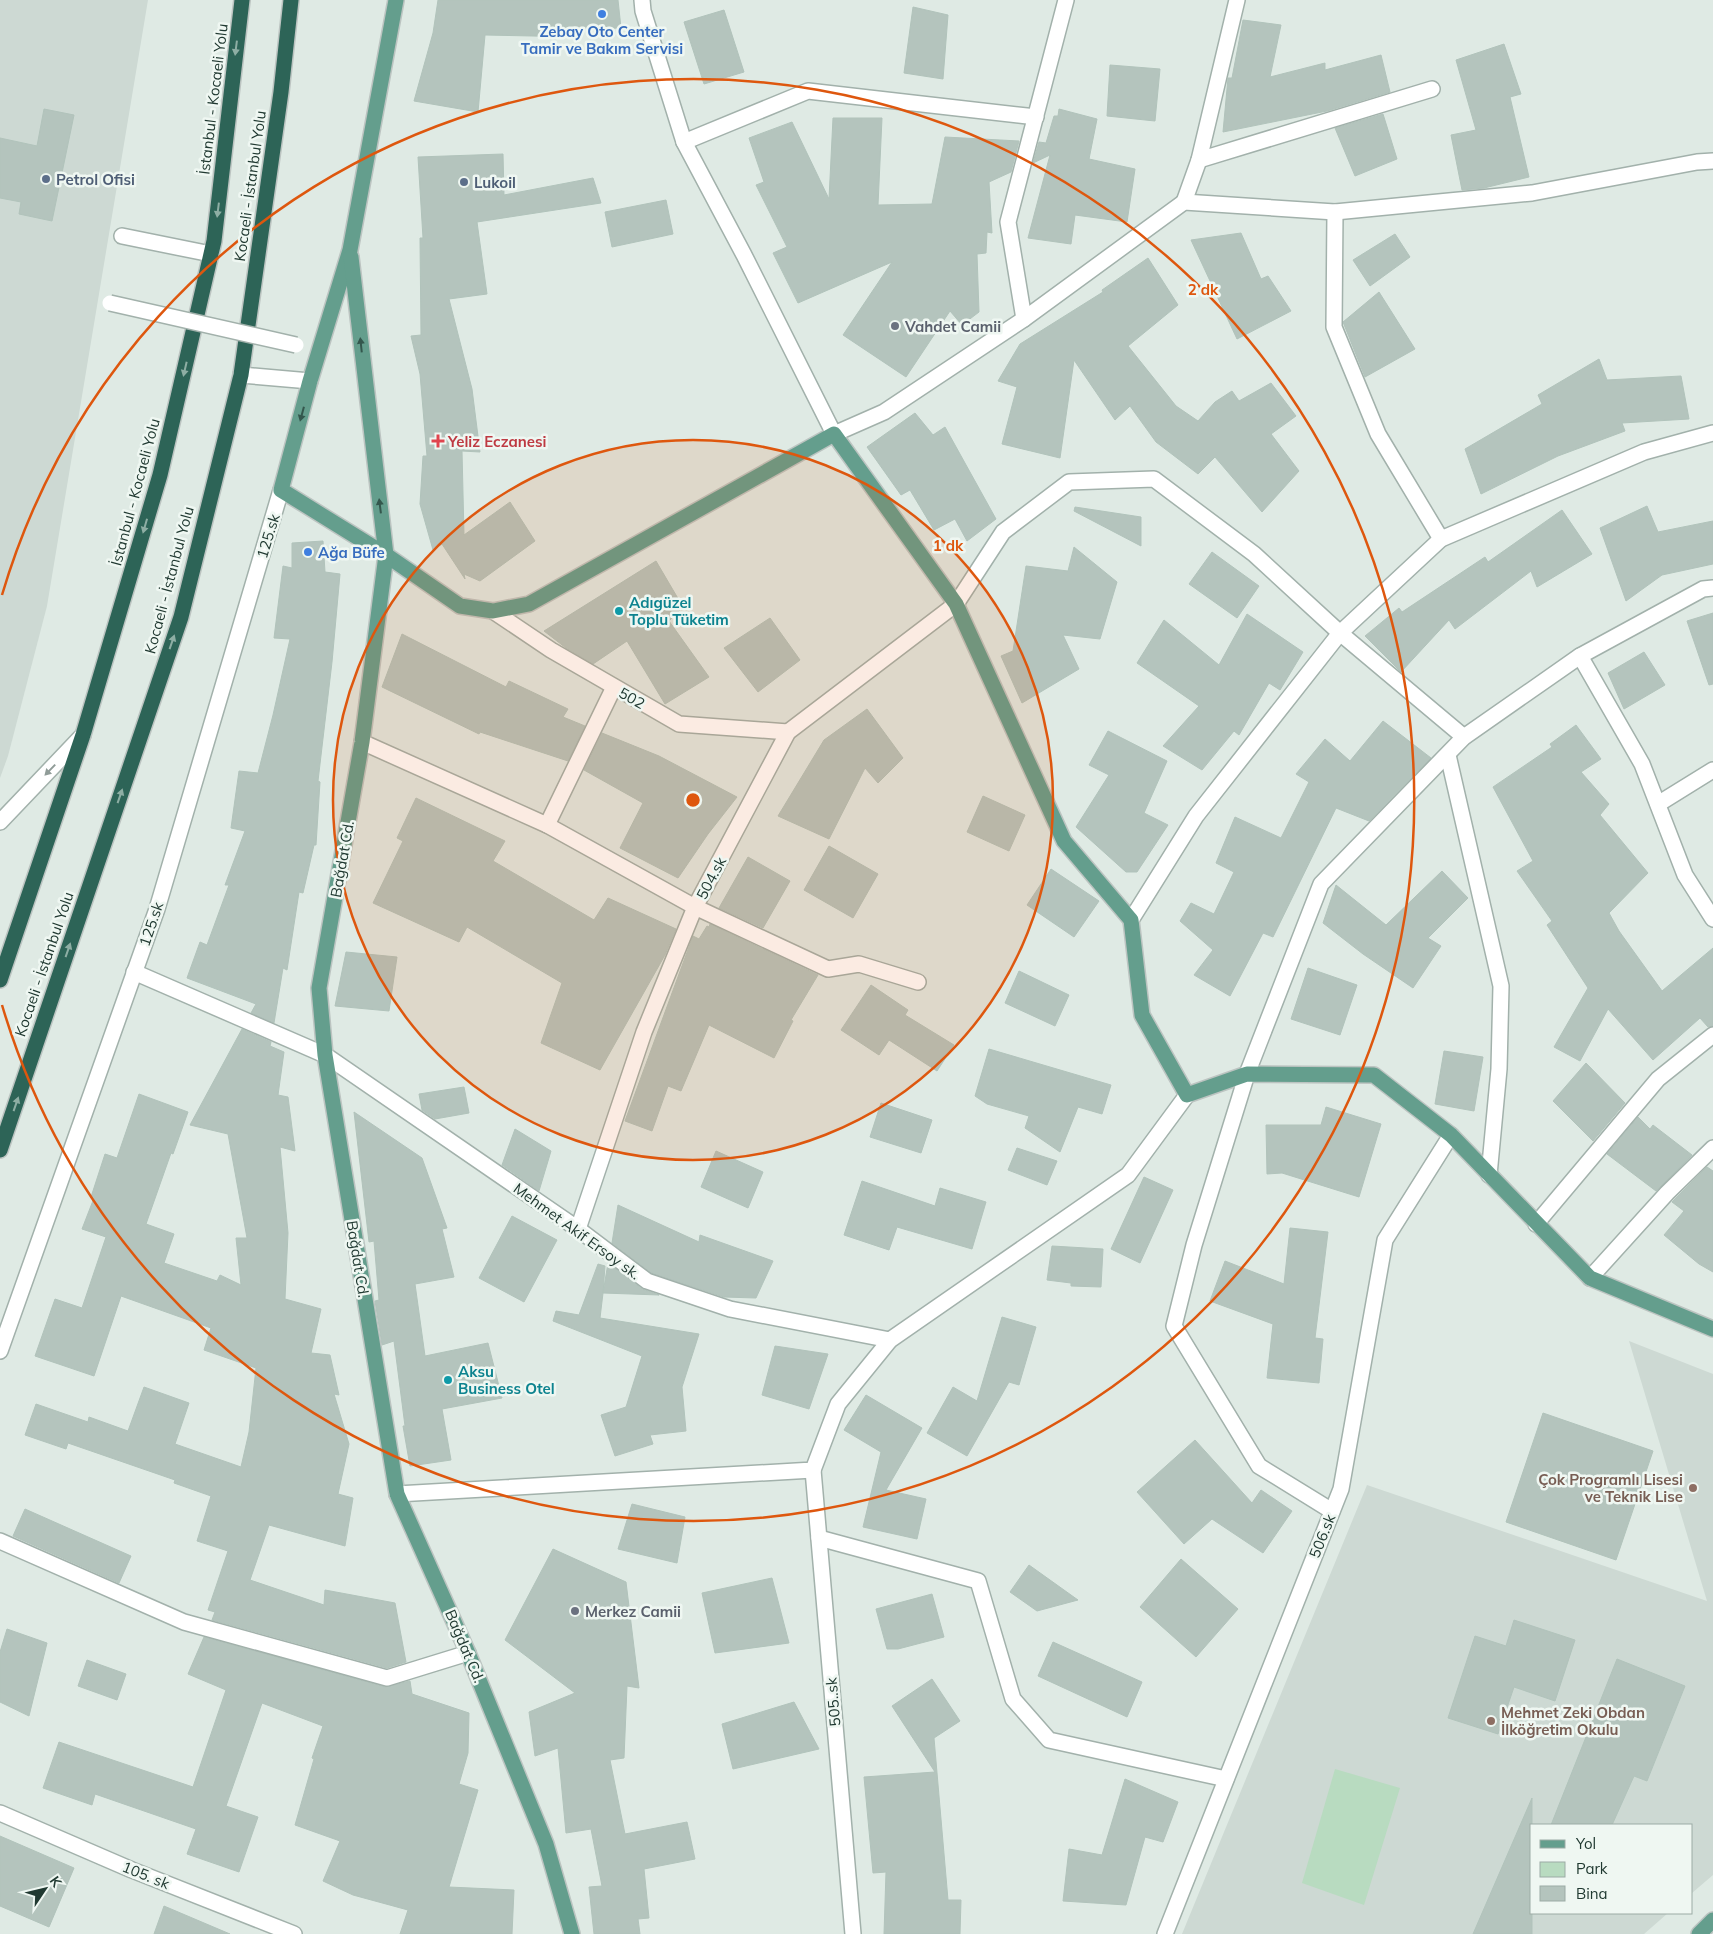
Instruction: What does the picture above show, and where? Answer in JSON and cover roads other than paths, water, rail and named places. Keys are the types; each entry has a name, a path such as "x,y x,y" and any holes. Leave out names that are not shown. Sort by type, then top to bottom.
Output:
{"highway":[{"name":"İstanbul - Kocaeli Yolu","path":"0,980 84,735 160,475 211,254 242,0"},
{"name":"Kocaeli - İstanbul Yolu","path":"0,1150 181,617 241,375 281,92 291,0"}],"main road":[{"path":"396,0 350,250 310,381 282,490 386,555 460,606 493,612 529,604 834,434 956,604 1064,841 1131,920 1142,1015 1187,1095 1247,1074 1374,1075 1451,1135 1590,1278 1713,1329"},
{"name":"Bağdat Cd.","path":"350,250 386,555 362,742 319,988 325,1055 397,1494 468,1653 546,1844 572,1934"},
{"path":"1699,1934 1713,1920"}],"street":[{"path":"642,0 643,11 684,142 744,255 834,434 884,412 1024,319 1184,202 1199,160 1236,0"},
{"path":"1024,319 1008,222 1066,0"},
{"path":"1199,160 1432,90"},
{"path":"684,142 808,92 1036,117"},
{"path":"1184,202 1335,212 1532,193 1697,162 1713,161"},
{"path":"1335,212 1334,327 1378,434 1441,539"},
{"path":"122,236 211,254"},
{"path":"110,303 296,345"},
{"path":"241,375 310,381"},
{"path":"1131,920 1196,816 1340,633 1441,539 1644,452 1713,433"},
{"name":"504.sk","path":"578,1230 644,1032 695,907 788,732 956,604 1003,532 1069,482 1154,479 1254,554 1340,633 1464,737"},
{"name":"125.sk","path":"0,1351 157,908 282,490"},
{"path":"1332,1511 1259,1466 1174,1326 1194,1245 1247,1074 1322,884 1464,737 1580,656 1703,589 1713,588"},
{"name":"502","path":"493,612 551,650 679,724 788,732"},
{"path":"1580,656 1642,764 1685,875 1713,919"},
{"path":"547,825 614,687"},
{"path":"0,822 84,735"},
{"path":"362,742 547,825 695,907 828,969 859,964 918,982"},
{"path":"1448,755 1501,986 1499,1069 1489,1175"},
{"path":"1658,804 1713,770"},
{"name":"Mehmet Akif Ersoy sk.","path":"134,972 325,1055 578,1230 647,1281 730,1309 890,1340"},
{"path":"1536,1224 1658,1079 1713,1036"},
{"path":"397,1494 813,1470 838,1404 890,1340 1128,1175 1187,1095"},
{"name":"506.sk","path":"1165,1934 1341,1489 1385,1240 1451,1135"},
{"path":"1590,1278 1667,1193 1713,1148"},
{"name":"505..sk","path":"813,1470 853,1934"},
{"path":"819,1538 978,1581 1013,1699 1049,1740 1226,1779"},
{"path":"0,1541 184,1622 387,1678 468,1653"},
{"name":"105. sk","path":"0,1813 132,1870 294,1934"}],"place":[{"name":"Zebay Oto Center Tamir ve Bakım Servisi","path":"602,14"},
{"name":"Petrol Ofisi","path":"46,179"},
{"name":"Lukoil","path":"464,182"},
{"name":"Vahdet Camii","path":"895,326"},
{"name":"Yeliz Eczanesi","path":"438,441"},
{"name":"Ağa Büfe","path":"308,552"},
{"name":"Adıgüzel Toplu Tüketim","path":"619,611"},
{"name":"Aksu Business Otel","path":"448,1380"},
{"name":"Çok Programlı Lisesi ve Teknik Lise","path":"1693,1488"},
{"name":"Merkez Camii","path":"575,1611"},
{"name":"Mehmet Zeki Obdan İlköğretim Okulu","path":"1491,1721"}]}
